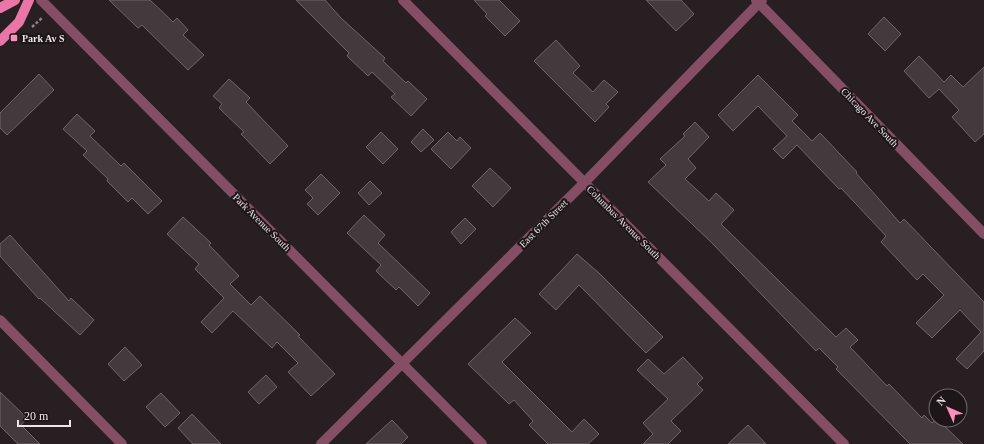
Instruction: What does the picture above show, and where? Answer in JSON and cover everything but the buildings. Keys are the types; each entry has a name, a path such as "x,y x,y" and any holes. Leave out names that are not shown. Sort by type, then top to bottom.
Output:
{"main road":[{"path":"0,8 15,0"},
{"path":"0,41 19,22 29,0"}],"street":[{"name":"Park Avenue South","path":"41,0 482,444"},
{"name":"Columbus Avenue South","path":"403,0 844,444"},
{"name":"East 67th Street","path":"322,444 585,182 759,1"},
{"name":"Chicago Ave South","path":"759,1 984,234"},
{"path":"0,320 122,444"}],"place":[{"name":"Park Av S","path":"14,38"}]}
